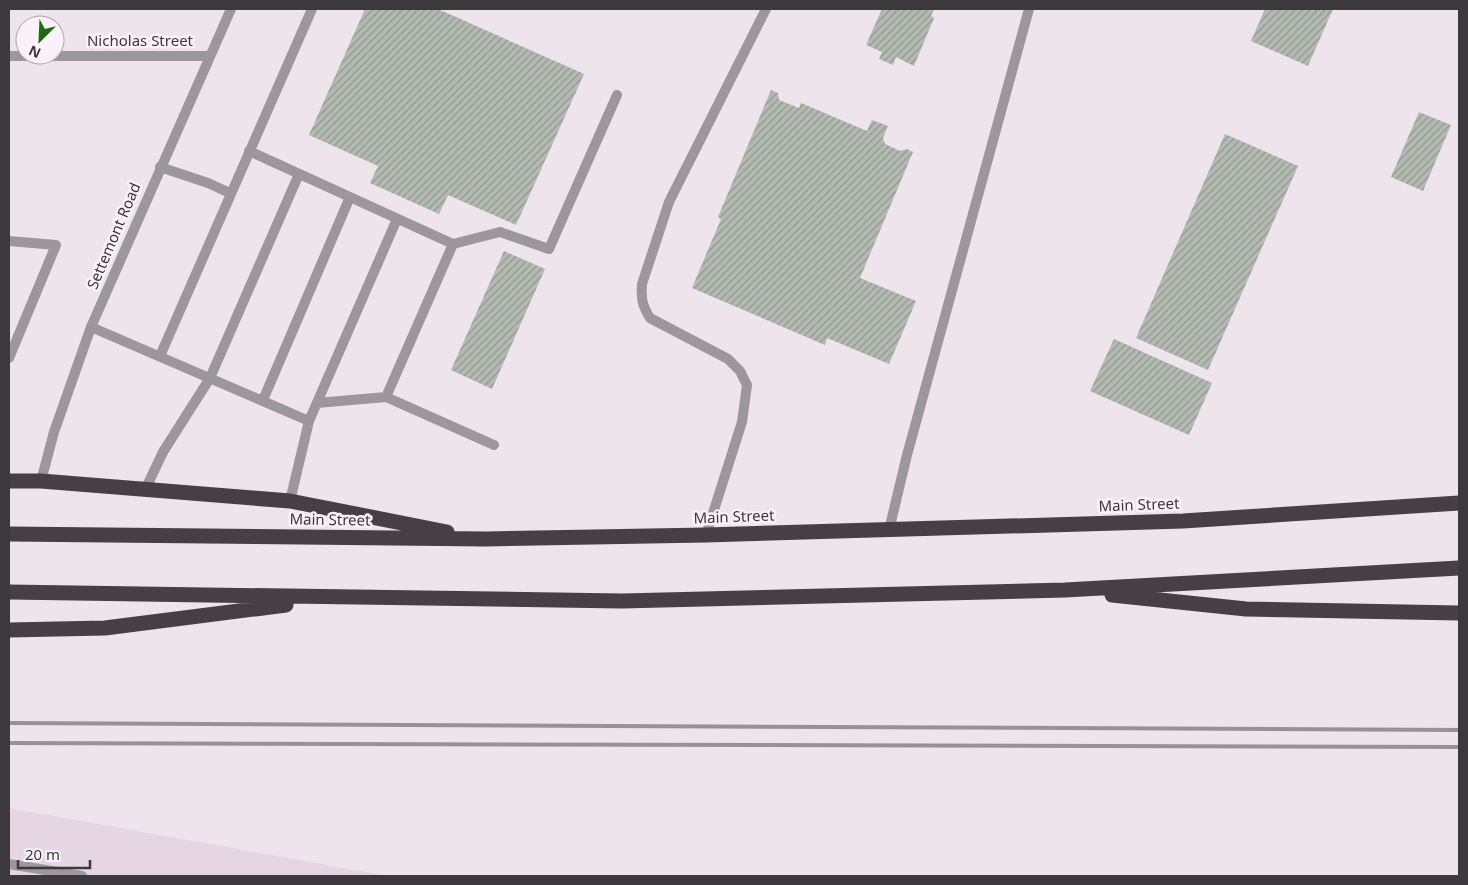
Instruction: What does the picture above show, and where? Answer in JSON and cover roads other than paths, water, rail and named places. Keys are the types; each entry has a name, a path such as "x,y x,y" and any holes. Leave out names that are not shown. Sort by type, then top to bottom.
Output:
{"highway":[{"path":"9,481 41,481 290,501 486,539"},
{"path":"1423,505 1459,497"},
{"name":"Main Street","path":"9,534 486,539 706,536 1183,521 1459,503"},
{"path":"9,592 622,601 1066,590 1459,568"},
{"path":"1066,590 1246,609 1459,613"},
{"path":"9,630 106,628 340,598"}],"street":[{"name":"Settemont Road","path":"41,481 54,432 91,327 230,9"},
{"path":"160,356 312,9"},
{"path":"706,536 742,422 747,385 740,372 728,359 650,318 643,307 641,297 642,284 669,202 766,9"},
{"path":"889,530 907,455 1030,9"},
{"name":"Nicholas Street","path":"9,56 210,56"},
{"path":"249,151 453,244 500,232 549,249 618,95"},
{"path":"160,167 208,183 230,194"},
{"path":"145,490 164,452 210,378 299,174"},
{"path":"262,400 350,197"},
{"path":"290,501 309,421 397,218"},
{"path":"9,241 56,246 9,358"},
{"path":"386,397 453,244"},
{"path":"91,327 309,421"},
{"path":"317,403 386,397 494,444"},
{"path":"9,864 82,876"}],"railway":[{"path":"9,723 1459,730"},
{"path":"9,743 1459,747"}]}
